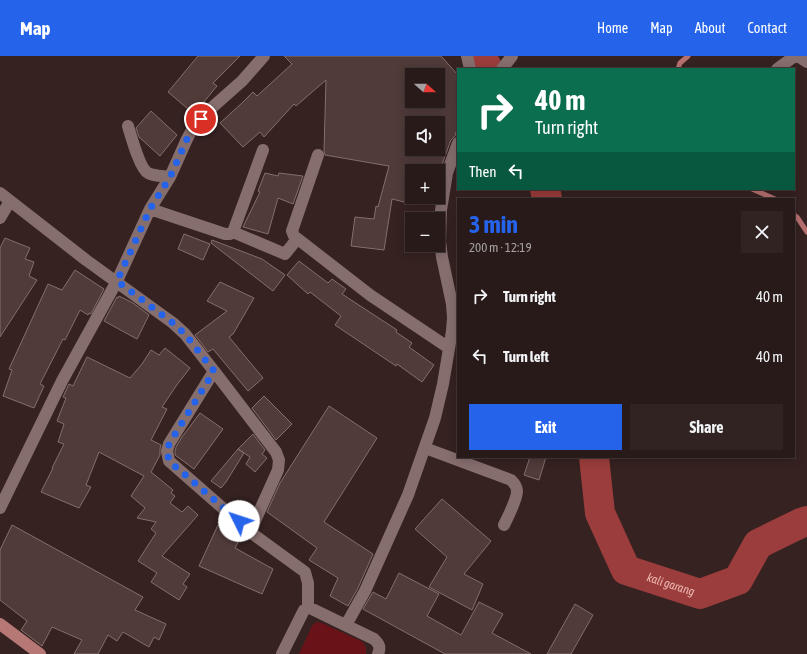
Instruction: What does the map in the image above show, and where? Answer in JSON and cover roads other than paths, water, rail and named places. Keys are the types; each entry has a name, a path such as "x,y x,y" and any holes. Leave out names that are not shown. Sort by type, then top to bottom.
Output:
{"main road":[{"path":"0,624 40,654"}],"street":[{"path":"0,508 62,381 117,281 150,209 170,177 194,126 207,112 242,81 264,56"},
{"path":"466,56 470,68"},
{"path":"503,68 512,56"},
{"path":"779,68 801,58"},
{"path":"128,126 145,171 149,174 170,177"},
{"path":"346,625 365,591 408,495 436,418 443,384 453,318 452,304 440,241 441,210 448,173 456,149"},
{"path":"233,232 263,150"},
{"path":"318,155 292,231 294,236 370,295 449,348"},
{"path":"0,193 86,260 173,323 185,334 276,452 279,460 278,470 250,532"},
{"path":"0,218 10,201"},
{"path":"150,209 225,234 230,234 233,232 285,254 297,239"},
{"path":"214,371 169,444 167,451 169,461 250,532 305,572 308,584 308,607 304,610 282,654"},
{"path":"425,448 511,480 517,491 504,525"},
{"path":"308,607 374,639 379,644 380,648 378,654"}],"waterway":[{"name":"kali garang","path":"481,56 487,68"},
{"path":"678,68 680,63 688,56"},
{"name":"kali garang","path":"545,190 547,198"},
{"path":"754,190 773,198"},
{"path":"795,216 807,232"},
{"name":"kali garang","path":"594,458 600,513 626,570 700,594 738,580 758,544 807,521"}]}
